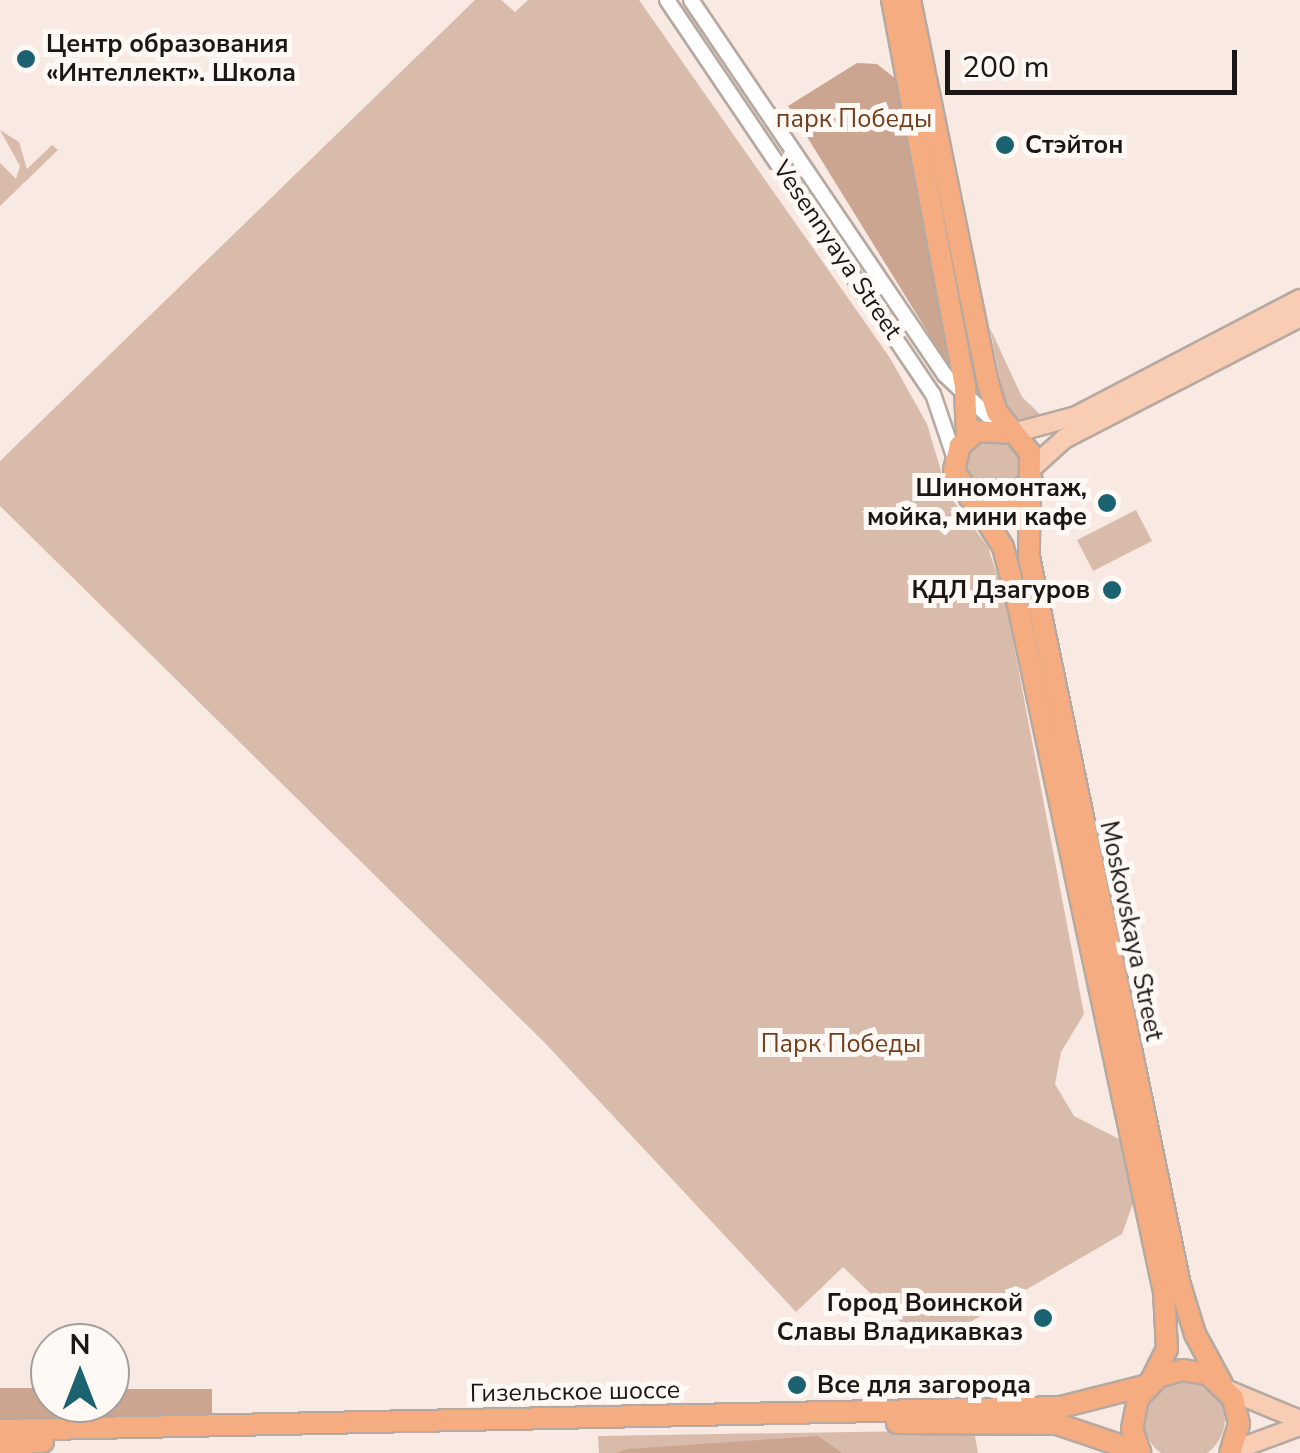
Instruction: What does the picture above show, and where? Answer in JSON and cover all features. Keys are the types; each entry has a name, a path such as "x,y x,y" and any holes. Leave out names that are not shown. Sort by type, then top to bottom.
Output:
{"highway":[{"path":"892,0 965,398 967,438 955,460"},
{"path":"910,0 988,383 1007,431 1032,473 1009,503 969,497"},
{"path":"967,438 1007,431"},
{"name":"Moskovskaya Street","path":"955,460 969,497 1008,562 1160,1270 1168,1338 1131,1421 1140,1453"},
{"name":"Moskovskaya Street","path":"1032,473 1028,557 1098,902 1188,1315 1238,1415 1231,1452"},
{"name":"Гизельское шоссе","path":"0,1444 1061,1407 1149,1384 1182,1370 1225,1387"},
{"name":"Гизельское шоссе","path":"0,1430 1039,1422 1140,1453"}],"main road":[{"path":"1007,431 1076,416 1300,299"},
{"path":"1032,473 1064,439 1300,317"},
{"path":"1225,1387 1300,1423"},
{"path":"1231,1452 1300,1423"}],"street":[{"name":"Vesennyaya Street","path":"667,0 933,394 955,460"},
{"name":"Vesennyaya Street","path":"691,0 965,398 1007,431"}],"green space":[{"name":"Парк Победы","path":"475,0 501,0 515,12 528,0 639,0 890,358 927,424 948,494 988,547 1005,599 1084,1014 1061,1052 1055,1084 1074,1116 1123,1141 1135,1198 1122,1234 948,1335 914,1335 843,1267 796,1312 545,1043 0,506 0,461"},
{"name":"парк Победы","path":"857,63 877,64 896,79 956,378 788,106"},
{"path":"0,130 19,142 27,169 52,145 58,150 0,206 0,163 16,179 20,166"},
{"path":"990,328 1022,397 1042,416 1023,423 1005,405"},
{"path":"994,438 1014,447 1023,467 1014,487 994,496 974,487 965,467 974,447"},
{"path":"1136,510 1152,541 1093,571 1077,540"},
{"path":"1176,1378 1192,1378 1218,1396 1225,1419 1222,1435 1213,1448 1192,1460 1176,1460 1150,1442 1143,1427 1143,1411 1161,1385"},
{"path":"0,1388 30,1388 30,1421 0,1421"},
{"path":"130,1389 212,1389 212,1419 130,1419"},
{"path":"974,1430 978,1453 599,1453 598,1436"},
{"path":"818,1436 842,1453 616,1453 628,1449"}],"place":[{"name":"Центр образования «Интеллект». Школа","path":"26,59"},
{"name":"Стэйтон","path":"1005,145"},
{"name":"Шиномонтаж, мойка, мини кафе","path":"1107,503"},
{"name":"КДЛ Дзагуров","path":"1112,590"},
{"name":"Город Воинской Славы Владикавказ","path":"1043,1318"},
{"name":"Все для загорода","path":"797,1385"}]}
